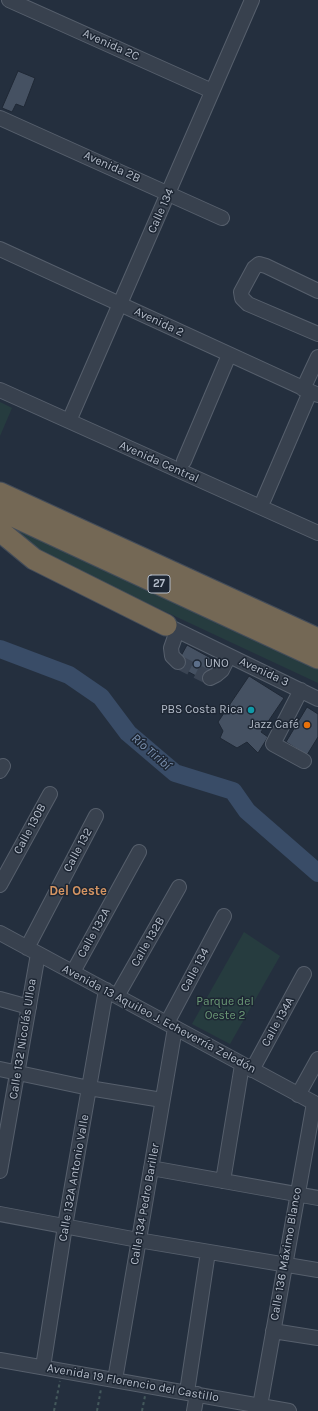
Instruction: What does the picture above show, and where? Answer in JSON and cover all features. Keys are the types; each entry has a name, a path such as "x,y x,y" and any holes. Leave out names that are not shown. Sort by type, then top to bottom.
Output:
{"highway":[{"name":"27","path":"0,493 294,626 318,639"},
{"name":"27","path":"0,510 318,658"},
{"path":"0,531 34,559 172,628"},
{"path":"294,626 318,634"}],"street":[{"name":"Avenida 2C","path":"9,0 212,91"},
{"name":"Calle 134","path":"68,421 169,193 252,0"},
{"name":"Avenida 2B","path":"0,118 222,218"},
{"name":"Avenida 2","path":"0,250 120,303 310,392"},
{"path":"318,290 259,264 254,268 242,292 242,298 248,304 318,334"},
{"path":"184,461 229,355"},
{"path":"264,499 310,392 318,357"},
{"name":"Avenida Central","path":"0,390 318,533"},
{"path":"172,628 172,656 178,662"},
{"name":"Avenida 3","path":"172,628 318,699"},
{"path":"210,678 222,670 230,656"},
{"path":"301,690 273,744 304,761"},
{"name":"Calle 130B","path":"0,885 50,794"},
{"name":"Calle 132","path":"32,951 96,816"},
{"name":"Calle 132A","path":"73,972 139,852"},
{"name":"Calle 132B","path":"112,993 179,888"},
{"name":"Calle 134","path":"171,1026 224,916"},
{"name":"Avenida 13 Aquileo J. Echeverría Zeledón","path":"0,933 316,1104"},
{"name":"Calle 132 Nicolás Ulloa","path":"0,1171 3,1141 18,1074 29,1007 32,951"},
{"name":"Calle 134A","path":"223,1181 247,1067 304,974"},
{"name":"Calle 132A Antonio Valle","path":"43,1367 65,1226 89,1088 112,993"},
{"path":"0,999 29,1007"},
{"name":"Calle 134 Pedro Bariller","path":"109,1379 138,1240 151,1168 162,1100 171,1026"},
{"path":"298,1094 318,1059"},
{"path":"0,1069 89,1088 162,1100"},
{"name":"Calle 136 Máximo Blanco","path":"256,1407 273,1331 297,1194 316,1104"},
{"path":"151,1168 318,1198"},
{"path":"0,1214 138,1240 318,1270"},
{"path":"194,1411 192,1393 208,1252"},
{"path":"273,1331 318,1338"},
{"name":"Avenida 19 Florencio del Castillo","path":"0,1360 192,1393 256,1407 289,1411"}],"path":[{"path":"54,1411 62,1370"},
{"path":"97,1411 109,1379"}],"green space":[{"path":"0,402 12,408 0,436"},
{"path":"13,528 19,528 318,663 318,683 134,597 35,548"},
{"name":"Parque del Oeste 2","path":"244,932 280,956 230,1044 192,1024"}],"building":[{"path":"18,71 35,78 24,107 16,104 12,112 2,108"},
{"name":"UNO","path":"187,645 218,662 207,682 176,665"},
{"name":"PBS Costa Rica","path":"249,676 284,698 261,732 268,737 258,753 247,742 237,748 220,738 223,731 218,722"},
{"name":"Jazz Café","path":"307,707 318,714 318,737 307,755 286,742"}],"waterway":[{"name":"Río Tiribí","path":"0,649 69,675 101,697 128,733 175,773 233,791 247,811 318,873"}],"tunnel":[{"path":"178,662 210,678"}],"place":[{"name":"UNO","path":"197,664"},
{"name":"PBS Costa Rica","path":"251,710"},
{"name":"Jazz Café","path":"307,725"}],"district":[{"name":"Del Oeste","path":"78,891"}]}
